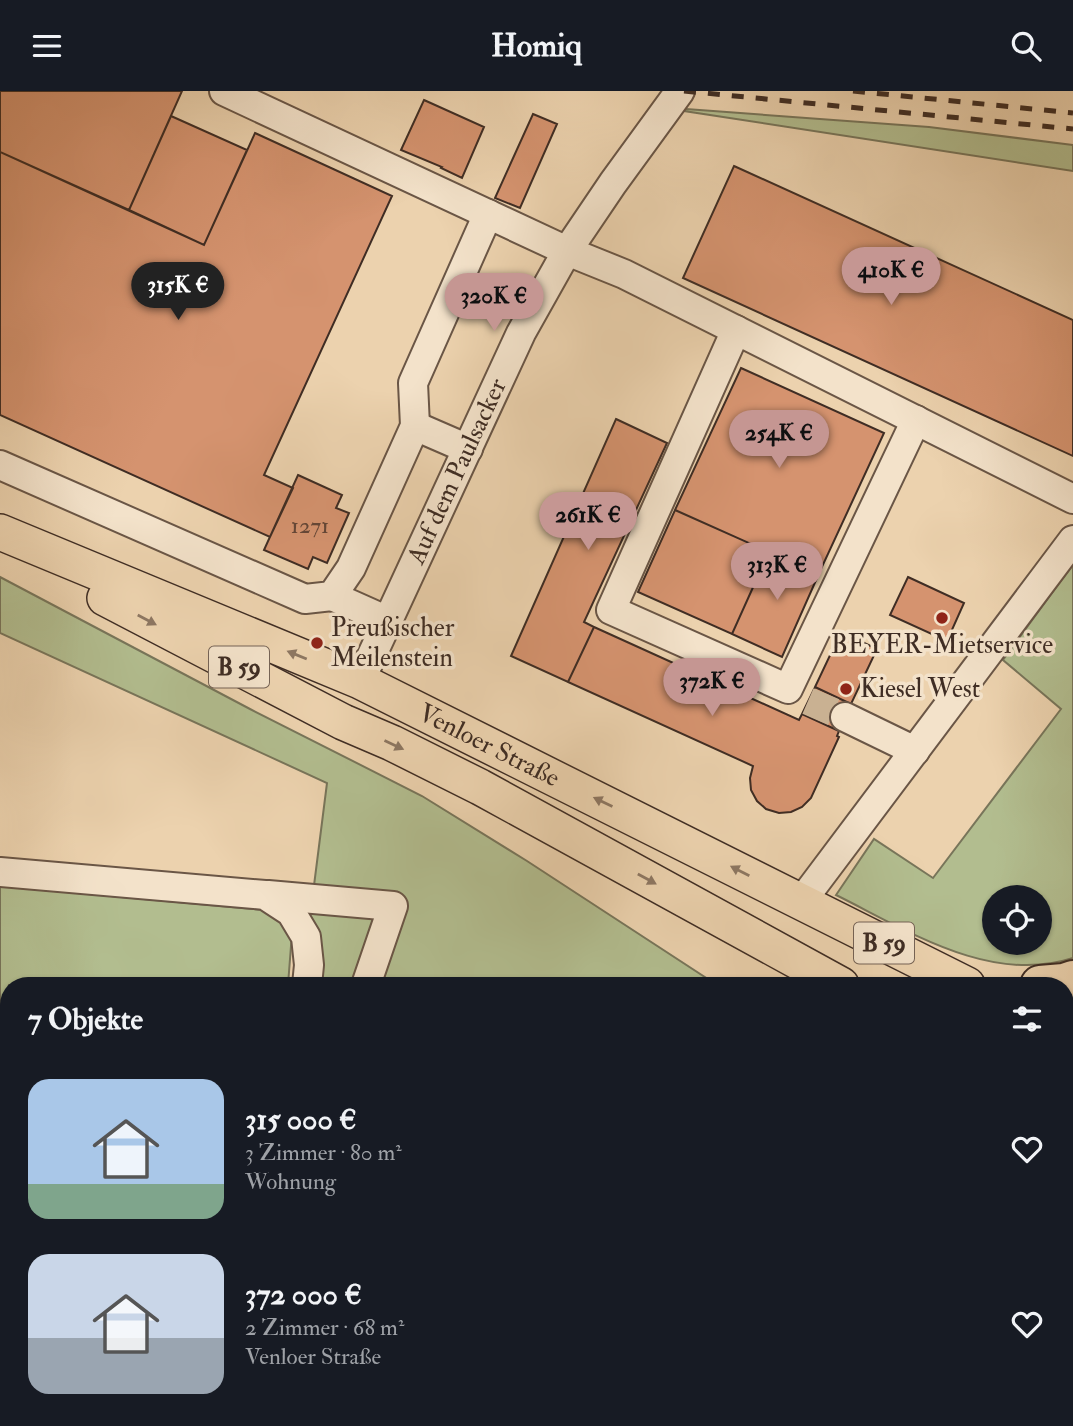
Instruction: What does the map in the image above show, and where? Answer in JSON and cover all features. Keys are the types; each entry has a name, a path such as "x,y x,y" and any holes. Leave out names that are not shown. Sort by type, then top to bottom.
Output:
{"main road":[{"name":"Venloer Straße","path":"0,532 360,681 951,977"},
{"name":"Venloer Straße","path":"0,543 343,722 480,787 826,977"},
{"path":"343,722 360,681"}],"street":[{"path":"224,91 567,251 624,274 1073,499"},
{"name":"Auf dem Paulsacker","path":"360,681 521,333 567,251 680,91"},
{"path":"332,596 352,568 415,426 413,383 488,214"},
{"path":"736,330 611,610 798,695 916,420"},
{"path":"415,426 468,449"},
{"path":"0,465 305,599 332,596 388,621"},
{"path":"802,902 1073,541"},
{"path":"845,717 915,751"},
{"path":"0,872 393,905 369,977"},
{"path":"265,895 291,912 306,937 308,977"}],"green space":[{"path":"686,109 929,127 1073,145 1073,171 684,111"},
{"path":"1073,564 1073,958 1042,964 1011,964 980,959 920,937 836,895 874,839 933,878 1061,709 1003,660"},
{"path":"0,577 422,796 705,977 320,977 310,917 327,783 0,633"},
{"path":"0,886 263,910 277,915 292,933 289,977 0,977"}],"building":[{"path":"0,91 182,91 129,210 0,152"},
{"path":"424,100 484,127 462,178 401,150"},
{"path":"533,114 557,124 520,208 495,198"},
{"path":"171,116 247,150 204,245 129,210"},
{"path":"255,133 392,196 264,475 293,488 270,537 0,415 0,152 204,245"},
{"path":"734,166 1073,320 1073,456 683,278"},
{"path":"741,368 884,433 821,569 771,547 769,552 675,510"},
{"path":"616,419 667,443 584,622 594,627 568,682 511,656"},
{"path":"298,475 342,495 336,508 349,513 327,563 313,557 308,569 264,550"},
{"path":"675,510 769,552 732,634 638,592"},
{"path":"771,547 821,569 782,657 732,634"},
{"path":"908,577 964,603 947,641 890,615"},
{"path":"594,627 799,720 802,714 839,731 839,737 811,798 802,807 791,812 779,813 766,809 757,801 751,790 753,766 568,682"},
{"path":"841,632 877,649 851,704 815,687"},
{"path":"815,687 851,704 839,731 802,714"}],"tunnel":[{"path":"808,701 845,717"}],"railway":[{"path":"684,91 1073,129"},
{"path":"853,91 1073,113"}],"place":[{"name":"BEYER-Mietservice","path":"942,618"},
{"name":"Preußischer Meilenstein","path":"317,643"},
{"name":"Kiesel West","path":"846,689"}]}
